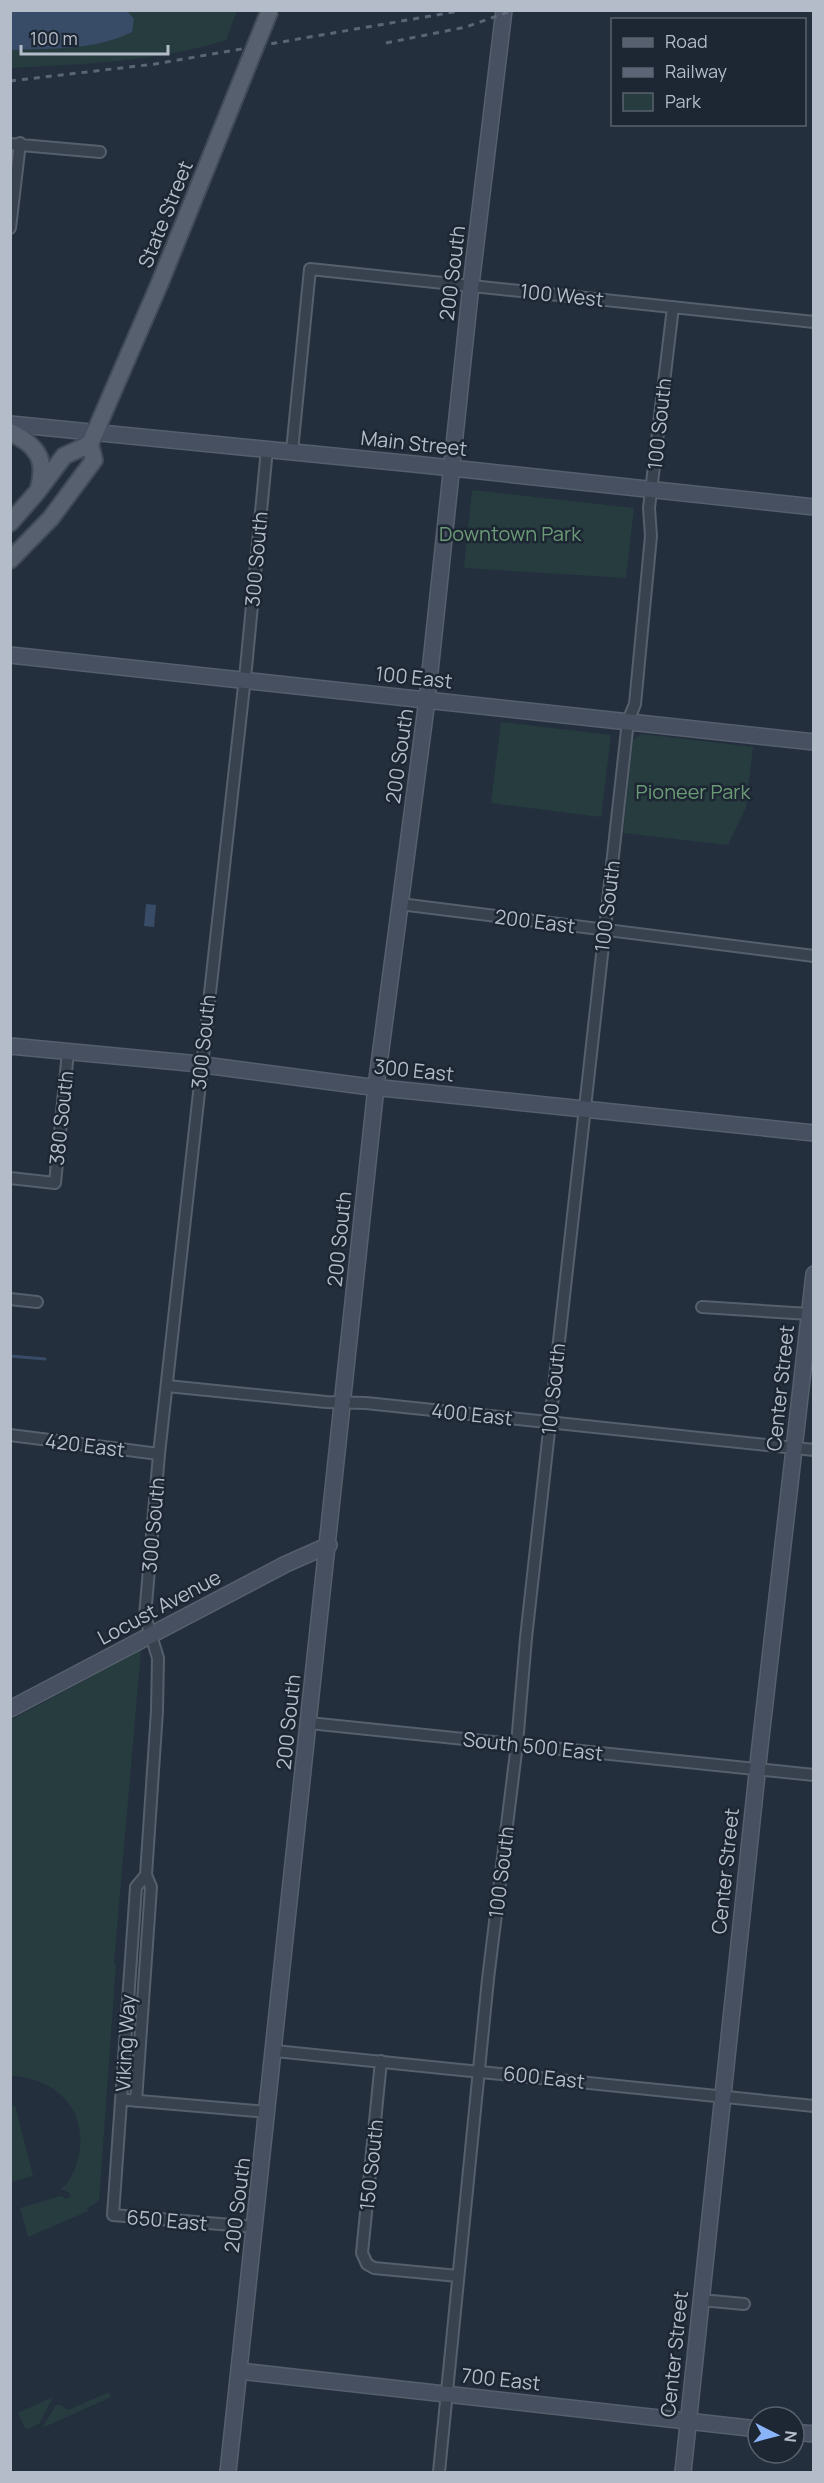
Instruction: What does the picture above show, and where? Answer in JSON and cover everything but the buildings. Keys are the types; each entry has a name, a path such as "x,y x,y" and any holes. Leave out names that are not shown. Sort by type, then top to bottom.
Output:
{"main road":[{"name":"State Street","path":"10,560 51,518 94,460 93,438 159,285 270,10"},
{"path":"10,432 25,439 38,453 41,471 37,492"},
{"path":"10,524 64,456 93,438"}],"street":[{"name":"200 South","path":"228,2472 275,2051 376,1087 427,700 471,285 504,10"},
{"path":"10,228 15,144 100,152"},
{"name":"100 West","path":"292,451 310,269 813,322"},
{"name":"100 South","path":"439,2472 478,2070 517,1744 603,930 628,721 635,704 651,536 649,513 673,307"},
{"name":"Main Street","path":"10,424 93,438 292,451 813,507"},
{"name":"300 South","path":"152,1634 145,1616 159,1454 244,680 267,449"},
{"name":"100 East","path":"10,655 813,741"},
{"name":"200 East","path":"400,904 813,956"},
{"name":"300 East","path":"10,1046 813,1132"},
{"name":"380 South","path":"10,1178 55,1183 68,1052"},
{"name":"Center Street","path":"682,2472 757,1769 813,1274"},
{"path":"10,1299 38,1302"},
{"path":"702,1307 809,1314"},
{"name":"400 East","path":"167,1386 343,1402 366,1402 813,1450"},
{"name":"420 East","path":"10,1436 159,1454"},
{"name":"Locust Avenue","path":"10,1709 285,1564 329,1545"},
{"name":"Viking Way","path":"136,2101 151,1887 146,1875 158,1679 158,1658 152,1634"},
{"name":"South 500 East","path":"309,1723 813,1775"},
{"name":"Viking Way","path":"113,2215 136,1887 146,1875"},
{"name":"600 East","path":"275,2051 813,2106"},
{"name":"150 South","path":"381,2061 362,2253 364,2259 371,2266 458,2276"},
{"path":"122,2100 268,2112"},
{"name":"650 East","path":"113,2215 256,2227"},
{"path":"701,2300 744,2304"},
{"name":"700 East","path":"239,2371 746,2427"}],"green space":[{"path":"11,11 237,11 226,40 200,47 119,61 11,68"},
{"name":"Downtown Park","path":"472,490 634,508 626,578 464,568"},
{"name":"Pioneer Park","path":"501,722 611,735 601,817 491,803"},
{"name":"Pioneer Park","path":"641,734 753,747 746,807 728,845 623,833 633,740"},
{"path":"141,1650 114,1963 116,1964 99,2201 87,2208 88,2211 28,2237 20,2208 61,2196 66,2199 71,2197 69,2192 60,2189 66,2185 73,2173 78,2160 80,2142 79,2126 66,2100 43,2083 11,2076 11,1720"},
{"path":"15,2105 33,2176 11,2182 11,2106"},
{"path":"109,2392 111,2397 42,2428 56,2405 61,2405 68,2410"},
{"path":"53,2397 39,2424 26,2430 18,2413"}],"water":[{"path":"10,11 124,11 134,19 132,32 103,43 88,46 11,50"},
{"path":"146,904 156,905 154,927 144,926"}],"waterway":[{"path":"10,1356 45,1359"}],"railway":[{"path":"10,81 155,64 465,10"},
{"path":"386,43 466,27 514,10"}]}
